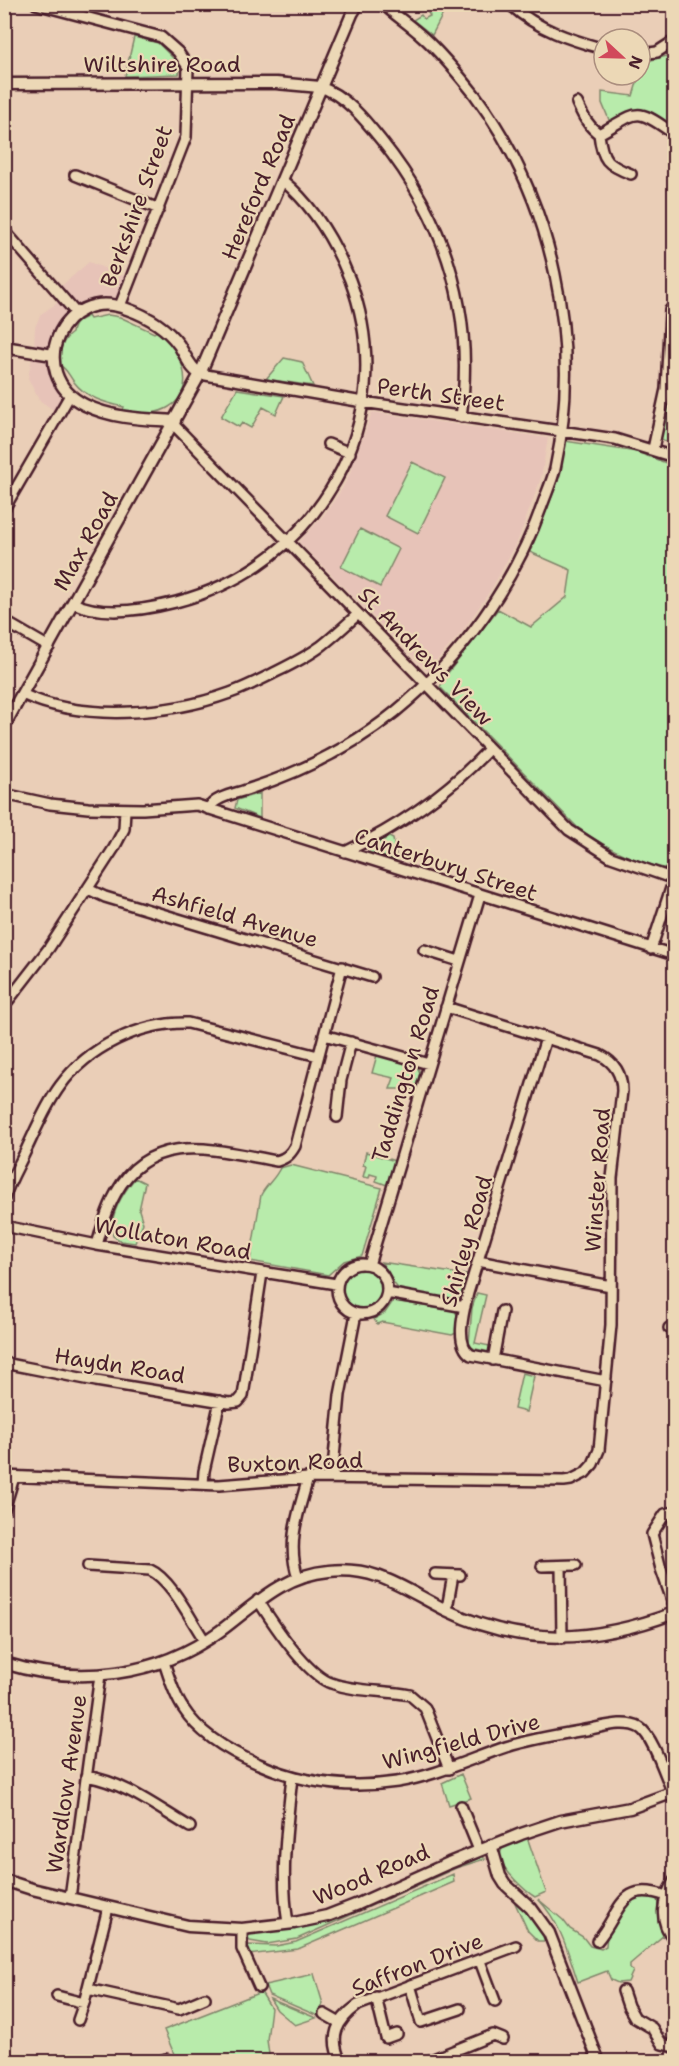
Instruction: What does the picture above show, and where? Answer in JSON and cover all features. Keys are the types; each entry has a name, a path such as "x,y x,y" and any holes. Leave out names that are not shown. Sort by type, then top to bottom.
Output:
{"street":[{"name":"Berkshire Street","path":"36,4 161,37 186,62 188,83 186,137 120,306"},
{"path":"208,808 215,801 288,775 352,743 394,713 426,684 470,635 512,572 535,525 555,470 564,400 565,357 562,319 552,259 533,202 507,146 469,88 429,43 383,4"},
{"path":"512,6 538,26 592,45"},
{"name":"Hereford Road","path":"200,374 355,9"},
{"path":"652,53 675,41"},
{"name":"Wiltshire Road","path":"4,84 285,83 320,87"},
{"path":"320,87 334,93 352,108 377,135 415,186 433,222 452,271 463,324 465,376 461,417"},
{"path":"578,103 584,118 599,134 600,146 612,167 631,174"},
{"path":"599,134 628,116 638,114 648,117 675,134"},
{"path":"75,175 159,209"},
{"path":"73,603 81,607 101,610 125,610 160,606 191,598 219,587 246,573 288,542 328,496 339,477 350,453 363,402 366,372 364,337 352,287 339,253 304,201 282,180"},
{"path":"4,230 76,313"},
{"path":"174,422 123,417 90,407 70,395 59,380 53,355 64,326 76,313 104,305 120,306 142,315 167,332 180,347 194,371 200,374"},
{"path":"653,449 666,389 670,310"},
{"path":"4,347 53,355"},
{"name":"Perth Street","path":"200,374 363,402 616,439 675,457"},
{"name":"Max Road","path":"4,726 200,374"},
{"path":"4,509 70,395"},
{"name":"St Andrews View","path":"174,422 569,830 611,857 674,879"},
{"path":"328,444 350,453"},
{"path":"22,694 46,703 88,711 133,712 205,701 231,693 320,648 358,614"},
{"path":"4,621 50,647"},
{"path":"345,852 385,832 424,807 489,749"},
{"name":"Canterbury Street","path":"4,794 63,806 125,809 192,805 208,808 480,896 675,955"},
{"path":"230,816 228,807 231,795"},
{"path":"4,1006 49,948 88,889 123,832 125,809"},
{"path":"651,949 674,879"},
{"name":"Ashfield Avenue","path":"88,889 105,897 372,977"},
{"name":"Taddington Road","path":"369,1265 480,896"},
{"path":"424,950 459,961"},
{"path":"97,1245 110,1206 121,1184 135,1169 155,1156 175,1149 196,1148 277,1161 291,1154 342,968"},
{"name":"Winster Road","path":"446,1007 604,1057 616,1069 622,1084 612,1178 611,1325 606,1382 599,1449 593,1464 585,1473"},
{"path":"4,1199 58,1088 83,1061 123,1036 163,1024 188,1023 318,1056"},
{"path":"324,1035 429,1064"},
{"name":"Shirley Road","path":"546,1038 465,1307 463,1347 471,1355 606,1382"},
{"path":"337,1117 340,1080 351,1042"},
{"name":"Wollaton Road","path":"4,1226 97,1245 336,1284"},
{"path":"478,1261 612,1286"},
{"path":"358,1264 369,1265 378,1270 383,1277 387,1284 387,1293 383,1302 376,1309 368,1313 356,1314 347,1310 340,1303 336,1284 348,1269 358,1264"},
{"path":"203,1484 204,1471 225,1402 238,1402 242,1399 262,1273"},
{"path":"387,1293 465,1307"},
{"path":"493,1360 502,1311"},
{"path":"332,1478 340,1395 356,1314"},
{"name":"Haydn Road","path":"4,1363 66,1376 225,1402"},
{"name":"Buxton Road","path":"9,1476 235,1484 308,1478 564,1481 572,1480 585,1473"},
{"path":"4,1510 9,1476"},
{"path":"298,1577 294,1568 293,1538 308,1478"},
{"path":"675,1512 665,1514 652,1534 661,1569 675,1606"},
{"path":"542,1566 576,1565"},
{"path":"87,1566 150,1570 156,1573 166,1583 205,1641"},
{"path":"561,1566 562,1638"},
{"path":"5,1667 57,1675 100,1675 116,1674 164,1662 205,1641 279,1586 312,1573 344,1570 370,1573 388,1579 444,1609 475,1622 503,1631 540,1637 562,1638 612,1632 675,1613"},
{"path":"435,1574 457,1575 444,1609"},
{"path":"258,1600 291,1646 322,1679 339,1685 410,1695 419,1701 425,1708 449,1769"},
{"name":"Wingfield Drive","path":"164,1662 183,1708 200,1730 238,1755 292,1777 323,1783 399,1782 449,1769 506,1747 538,1738 626,1724 641,1729 649,1738 674,1793"},
{"name":"Wardlow Avenue","path":"70,1898 100,1675"},
{"path":"86,1776 123,1786 190,1827"},
{"path":"288,1923 284,1883 284,1846 292,1777"},
{"name":"Wood Road","path":"4,1880 108,1908 188,1926 242,1929 313,1920 358,1904 490,1845 560,1821 630,1808 674,1793"},
{"path":"461,1806 479,1850"},
{"path":"490,1845 505,1884 531,1908 549,1933 599,2061"},
{"path":"675,1881 666,1896 663,1920 675,1939"},
{"path":"597,1941 619,1907 631,1895 644,1890 666,1896"},
{"path":"78,2020 108,1908"},
{"path":"242,1929 243,1950 259,1987"},
{"name":"Saffron Drive","path":"341,2061 335,2048 336,2030 358,2005 516,1946"},
{"path":"480,1961 495,2001"},
{"path":"410,1985 421,2022 460,2009"},
{"path":"88,1989 179,2009 205,1998"},
{"path":"623,1990 635,2018 652,2028 662,2044 675,2047"},
{"path":"57,1996 84,2003"},
{"name":"Saffron Drive","path":"376,1997 382,2018 384,2039 397,2034"},
{"path":"324,2014 340,2023"},
{"path":"426,2061 493,2035 503,2038"}],"shaded area":[{"path":"89,262 126,277 119,300 87,304 67,314 50,343 47,358 52,375 63,395 55,411 39,400 28,378 35,327 41,314 60,301 59,288"},
{"path":"372,412 548,438 541,478 518,540 492,588 462,632 427,671 299,542 324,515 342,489"}],"green space":[{"path":"436,5 446,8 432,35 413,20 421,15 424,19 430,16 427,11"},
{"path":"134,37 158,43 178,63 179,74 125,76"},
{"path":"667,56 674,64 674,112 670,124 654,114 640,110 627,112 610,122 602,103 602,92 633,96 636,87 652,87 652,60"},
{"path":"108,315 120,317 154,333 157,331 173,347 179,357 185,379 178,399 169,407 152,413 122,413 124,407 103,402 84,392 59,365 62,347 77,322 88,316 90,319"},
{"path":"674,337 674,445 661,439 669,394"},
{"path":"284,358 302,362 313,386 266,379"},
{"path":"237,389 284,396 276,414 263,407 251,428 242,423 239,427 221,417"},
{"path":"565,441 637,452 674,466 674,870 648,864 623,854 577,827 440,687 447,674 498,609 531,627 567,597 571,570 530,552 558,481"},
{"path":"412,462 445,478 418,533 385,516"},
{"path":"360,529 399,549 380,587 341,567"},
{"path":"260,793 260,818 235,808 237,800"},
{"path":"389,837 393,839 397,861 369,852 372,846"},
{"path":"377,1055 417,1066 420,1073 415,1089 390,1089 394,1078 372,1073"},
{"path":"366,1152 395,1161 387,1185 376,1181 377,1176 370,1174 369,1178 363,1177"},
{"path":"291,1165 382,1188 362,1256 344,1261 328,1275 250,1261 261,1195 280,1168"},
{"path":"135,1178 145,1183 139,1210 143,1223 135,1243 121,1241 113,1236 112,1228 118,1205"},
{"path":"381,1262 466,1275 468,1278 463,1294 455,1300 399,1289"},
{"path":"362,1269 376,1275 382,1289 376,1303 362,1309 348,1303 342,1289 348,1275"},
{"path":"477,1293 486,1295 475,1343 490,1346 489,1352 472,1348 469,1344 472,1308"},
{"path":"393,1301 455,1311 458,1317 456,1333 452,1335 382,1322 377,1324 374,1319 385,1313"},
{"path":"522,1373 534,1376 526,1412 514,1409"},
{"path":"461,1774 471,1798 449,1805 442,1783"},
{"path":"526,1834 546,1892 535,1897 515,1880 500,1858 504,1844"},
{"path":"481,1855 485,1859 456,1868 297,1939 267,1944 250,1941 248,1937 252,1932 284,1929 450,1864"},
{"path":"453,1874 454,1882 298,1949 248,1955 247,1945 276,1946 296,1942"},
{"path":"655,1895 661,1928 665,1934 630,1964 630,1969 633,1971 628,1982 618,1983 611,1980 607,1971 578,1982 558,1928 538,1899 570,1929 583,1937 590,1946 601,1949 606,1946 612,1925 620,1911 630,1900 636,1896"},
{"path":"517,1902 537,1918 547,1941 538,1941 528,1931 515,1903"},
{"path":"314,1974 323,2004 318,2016 269,1995 265,1985"},
{"path":"261,1992 271,2008 267,2040 270,2061 177,2061 164,2030"},
{"path":"270,1999 316,2018 295,2025 277,2010"}]}
